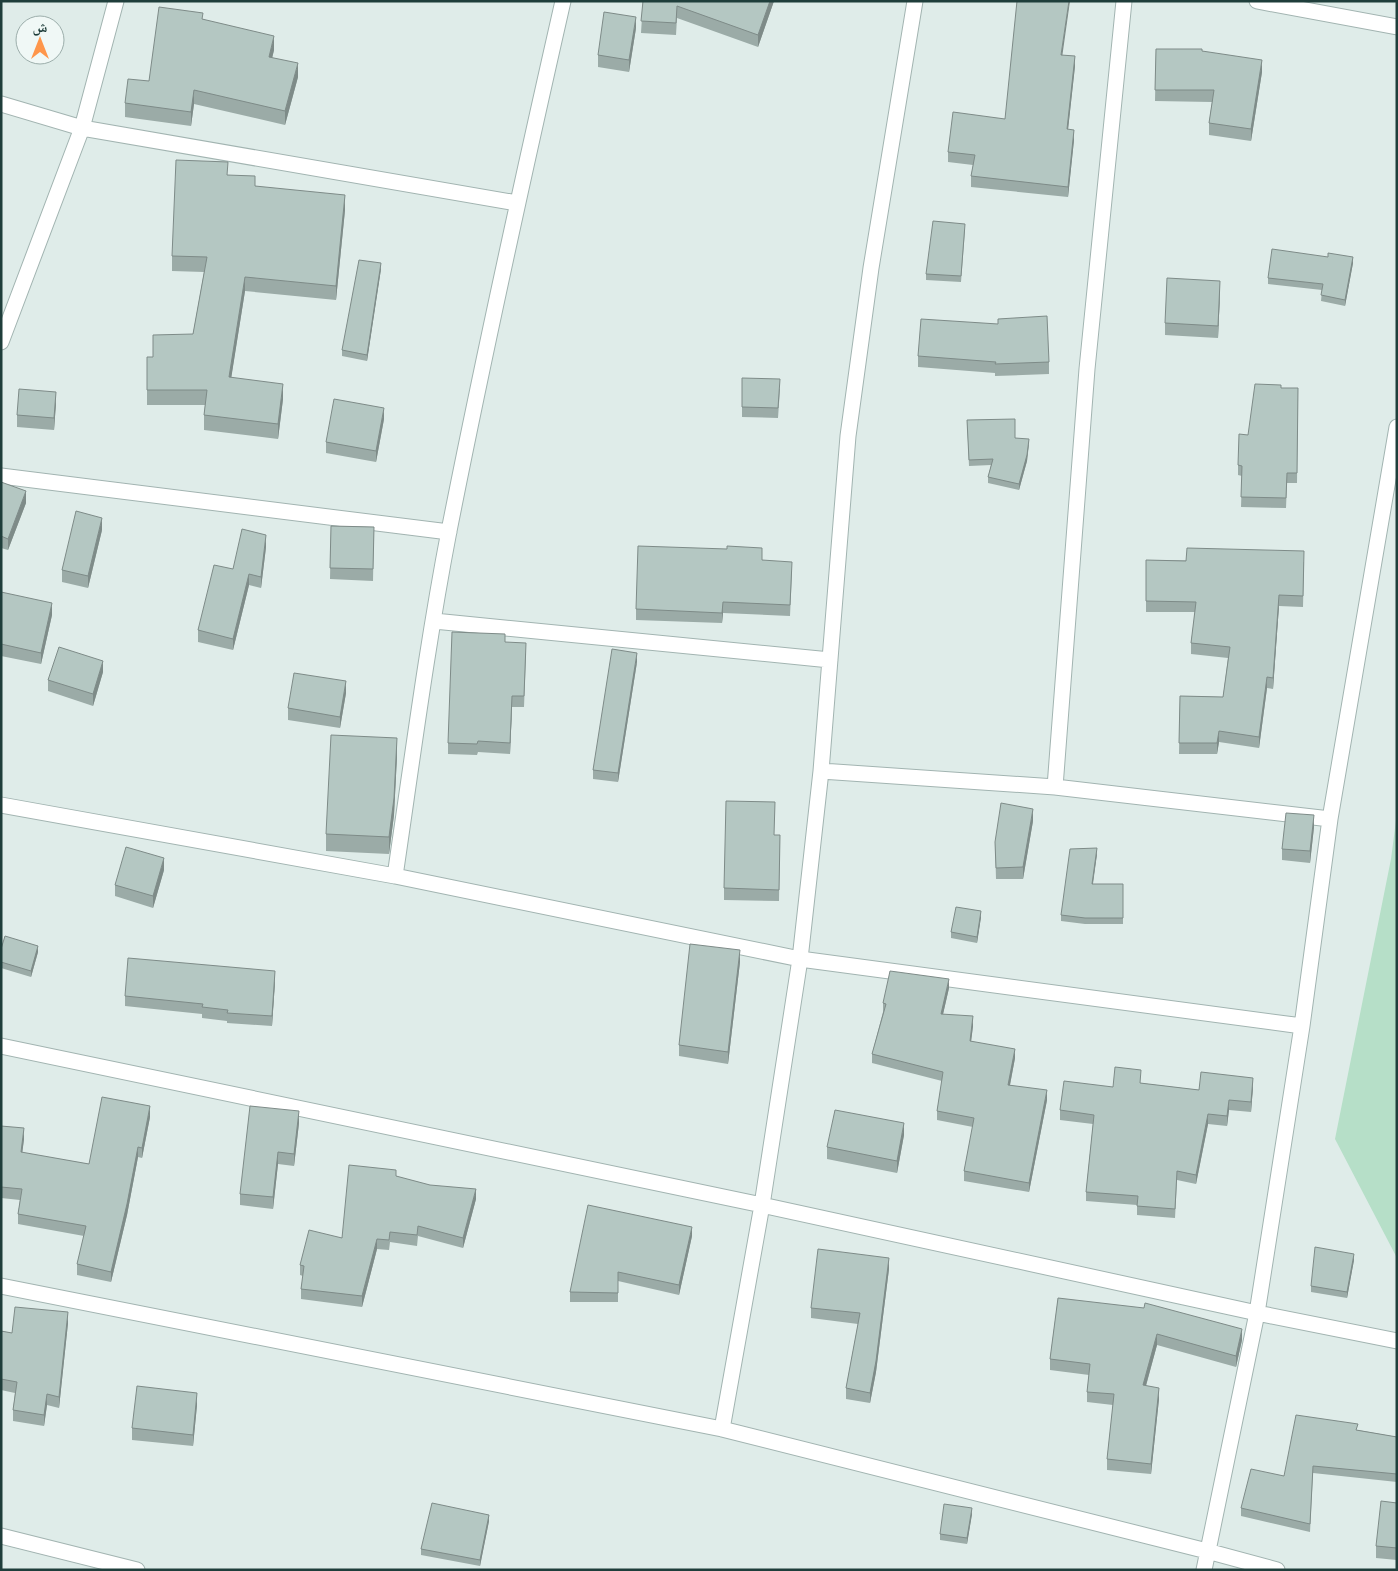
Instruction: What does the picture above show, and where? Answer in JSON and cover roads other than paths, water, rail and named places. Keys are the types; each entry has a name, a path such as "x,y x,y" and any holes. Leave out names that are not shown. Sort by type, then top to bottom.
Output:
{"street":[{"path":"1,342 82,128 116,1"},
{"path":"395,876 449,532 517,204 563,1"},
{"path":"722,1429 762,1205 800,959 821,771 848,436 871,268 915,1"},
{"path":"1055,787 1086,379 1124,1"},
{"path":"1257,1 1397,27"},
{"path":"1,104 82,128 517,204"},
{"path":"1204,1570 1258,1313 1302,1026 1330,819 1397,426"},
{"path":"1,476 449,532"},
{"path":"434,621 830,660"},
{"path":"821,771 1055,787 1330,819"},
{"path":"1,805 395,876 800,959 1302,1026"},
{"path":"1,1046 762,1205 1258,1313 1397,1341"},
{"path":"1,1286 722,1429 1277,1570"},
{"path":"1,1536 137,1570"}]}
